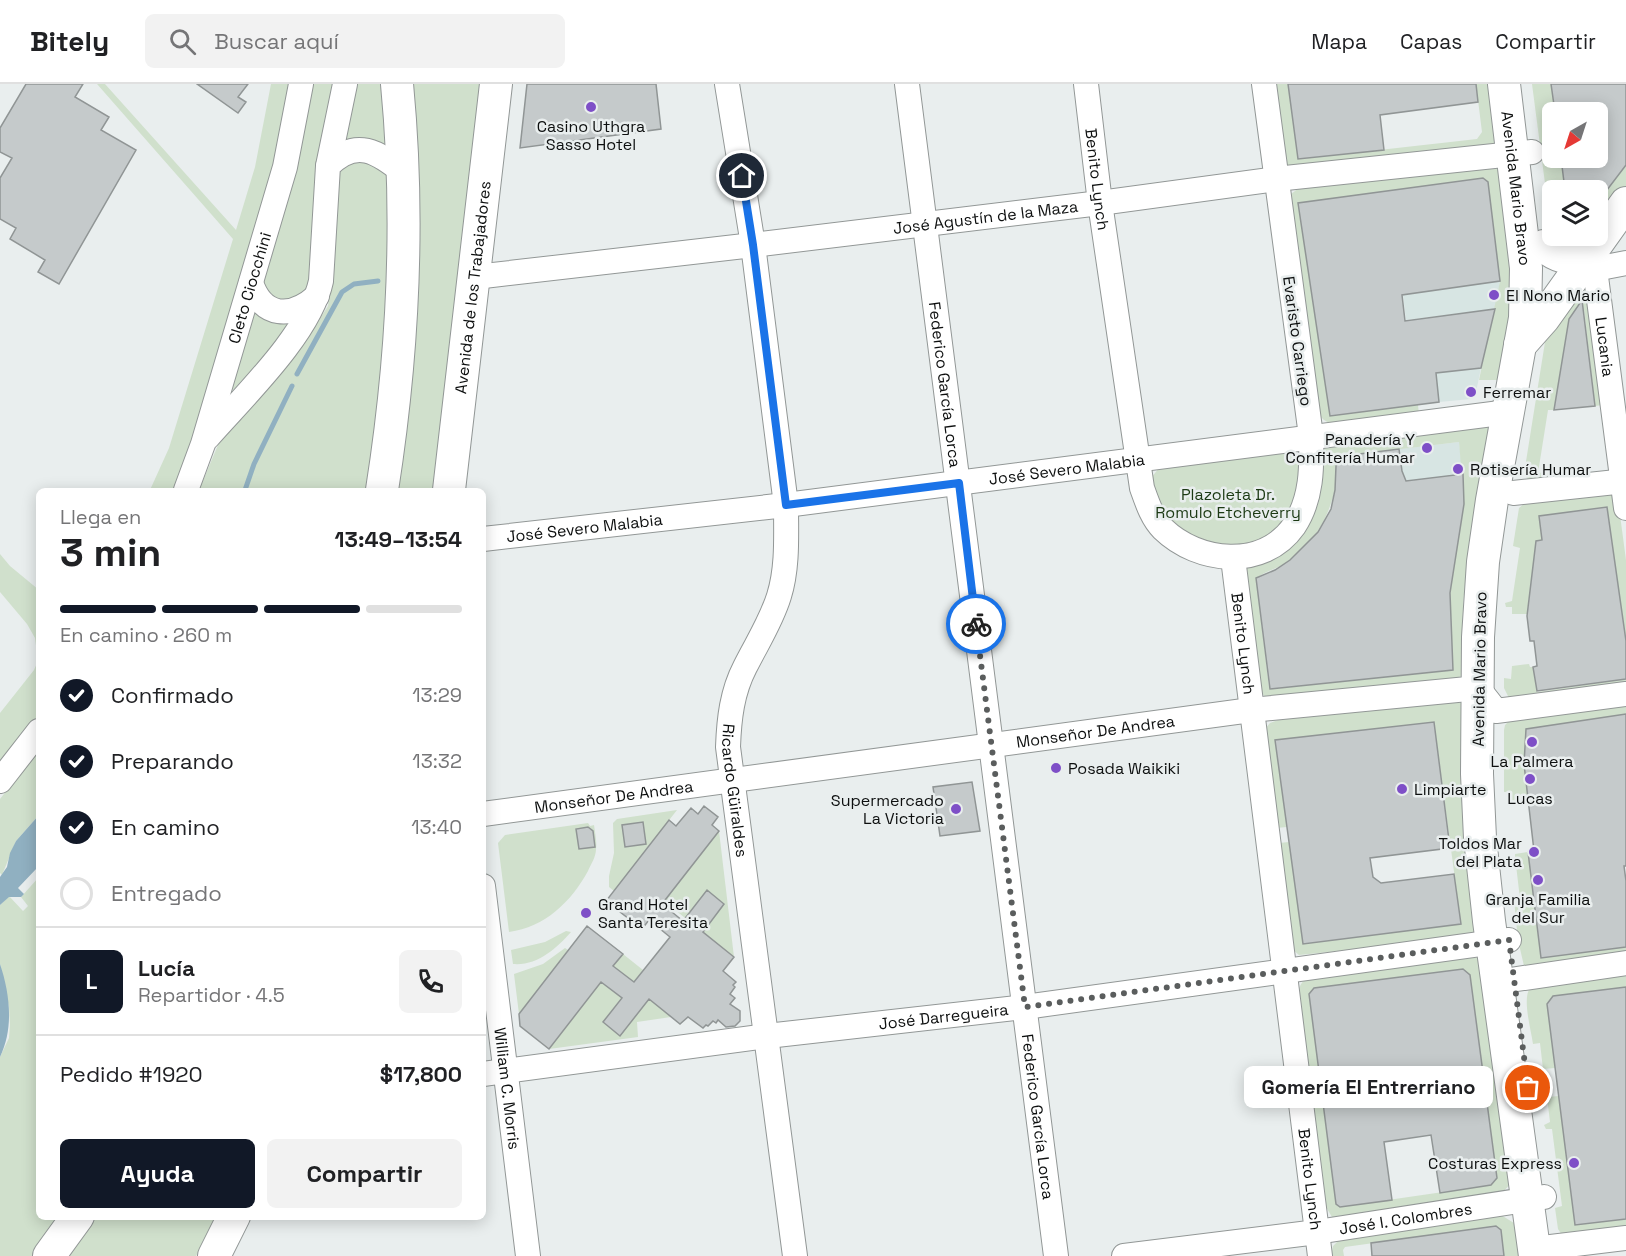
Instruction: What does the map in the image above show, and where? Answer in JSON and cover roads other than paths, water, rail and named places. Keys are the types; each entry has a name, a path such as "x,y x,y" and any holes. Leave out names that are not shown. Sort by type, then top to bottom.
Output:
{"main road":[{"path":"382,488 396,376 403,287 404,173 397,84"},
{"name":"Avenida de los Trabajadores","path":"449,488 496,84"},
{"name":"Avenida Mario Bravo","path":"1504,84 1542,238"},
{"name":"Avenida Mario Bravo","path":"1487,699 1479,628 1483,562 1527,295 1522,153 1523,84"},
{"path":"1520,346 1566,287 1591,263 1626,203"},
{"path":"1544,246 1553,254 1591,263"},
{"name":"Avenida Mario Bravo","path":"1543,1252 1500,942 1479,820 1487,699 1513,493 1544,318 1546,289 1544,246"},
{"path":"49,1256 75,1220"},
{"path":"214,1256 232,1220"}],"street":[{"name":"Cleto Ciocchini","path":"187,488 203,444 285,166 301,84"},
{"path":"203,444 287,345 318,295 321,281 328,166 345,84"},
{"name":"Ricardo Güiraldes","path":"728,84 753,245 786,505 785,571 780,595 769,624 745,668 732,703 728,747 795,1256"},
{"name":"Federico García Lorca","path":"907,84 1056,1256"},
{"name":"Benito Lynch","path":"1086,84 1142,488 1150,510 1161,527 1177,540 1193,550 1212,556 1233,558 1320,1256"},
{"name":"Evaristo Carriego","path":"1233,558 1268,548 1282,539 1294,526 1309,490 1312,471 1311,436 1264,84"},
{"path":"328,166 342,154 357,149 384,157 404,173"},
{"name":"José Agustín de la Maza","path":"475,277 1101,203 1276,179 1522,153"},
{"path":"1591,263 1626,262"},
{"name":"Lucania","path":"1591,263 1624,481 1626,508"},
{"path":"251,283 260,300 277,311 300,309 318,295"},
{"name":"José Severo Malabia","path":"486,539 786,505 1508,412"},
{"path":"1513,493 1624,481"},
{"name":"Monseñor De Andrea","path":"486,814 1251,710 1626,694"},
{"path":"0,781 36,735"},
{"name":"William C. Morris","path":"486,937 494,1073 528,1256"},
{"name":"José Darregueira","path":"494,1073 767,1036 1025,1007 1500,942"},
{"path":"1505,981 1626,963"},
{"name":"José I. Colombres","path":"1124,1256 1317,1232 1536,1198"},
{"path":"1543,1252 1626,1238"}],"water":[{"path":"36,818 36,869 18,888 24,894 21,897 9,897 0,905 0,877 7,867 16,841"},
{"path":"0,964 8,999 9,1023 0,1057"}],"waterway":[{"path":"297,374 342,292 354,284 378,281"},
{"path":"246,488 254,464 292,386"}],"place":[{"name":"Casino Uthgra Sasso Hotel","path":"591,107"},
{"name":"El Nono Mario","path":"1494,295"},
{"name":"Ferremar","path":"1471,392"},
{"name":"Panadería Y Confitería Humar","path":"1427,448"},
{"name":"Rotisería Humar","path":"1458,469"},
{"name":"La Palmera","path":"1532,742"},
{"name":"Posada Waikiki","path":"1056,768"},
{"name":"Lucas","path":"1530,779"},
{"name":"Limpiarte","path":"1402,789"},
{"name":"Supermercado La Victoria","path":"956,809"},
{"name":"Toldos Mar del Plata","path":"1534,852"},
{"name":"Granja Familia del Sur","path":"1538,880"},
{"name":"Grand Hotel Santa Teresita","path":"586,913"},
{"name":"Gomería El Entrerriano","path":"1528,1088"},
{"name":"Costuras Express","path":"1574,1163"}],"park label":[{"name":"Plazoleta Dr. Romulo Etcheverry","path":"1228,503"}]}
